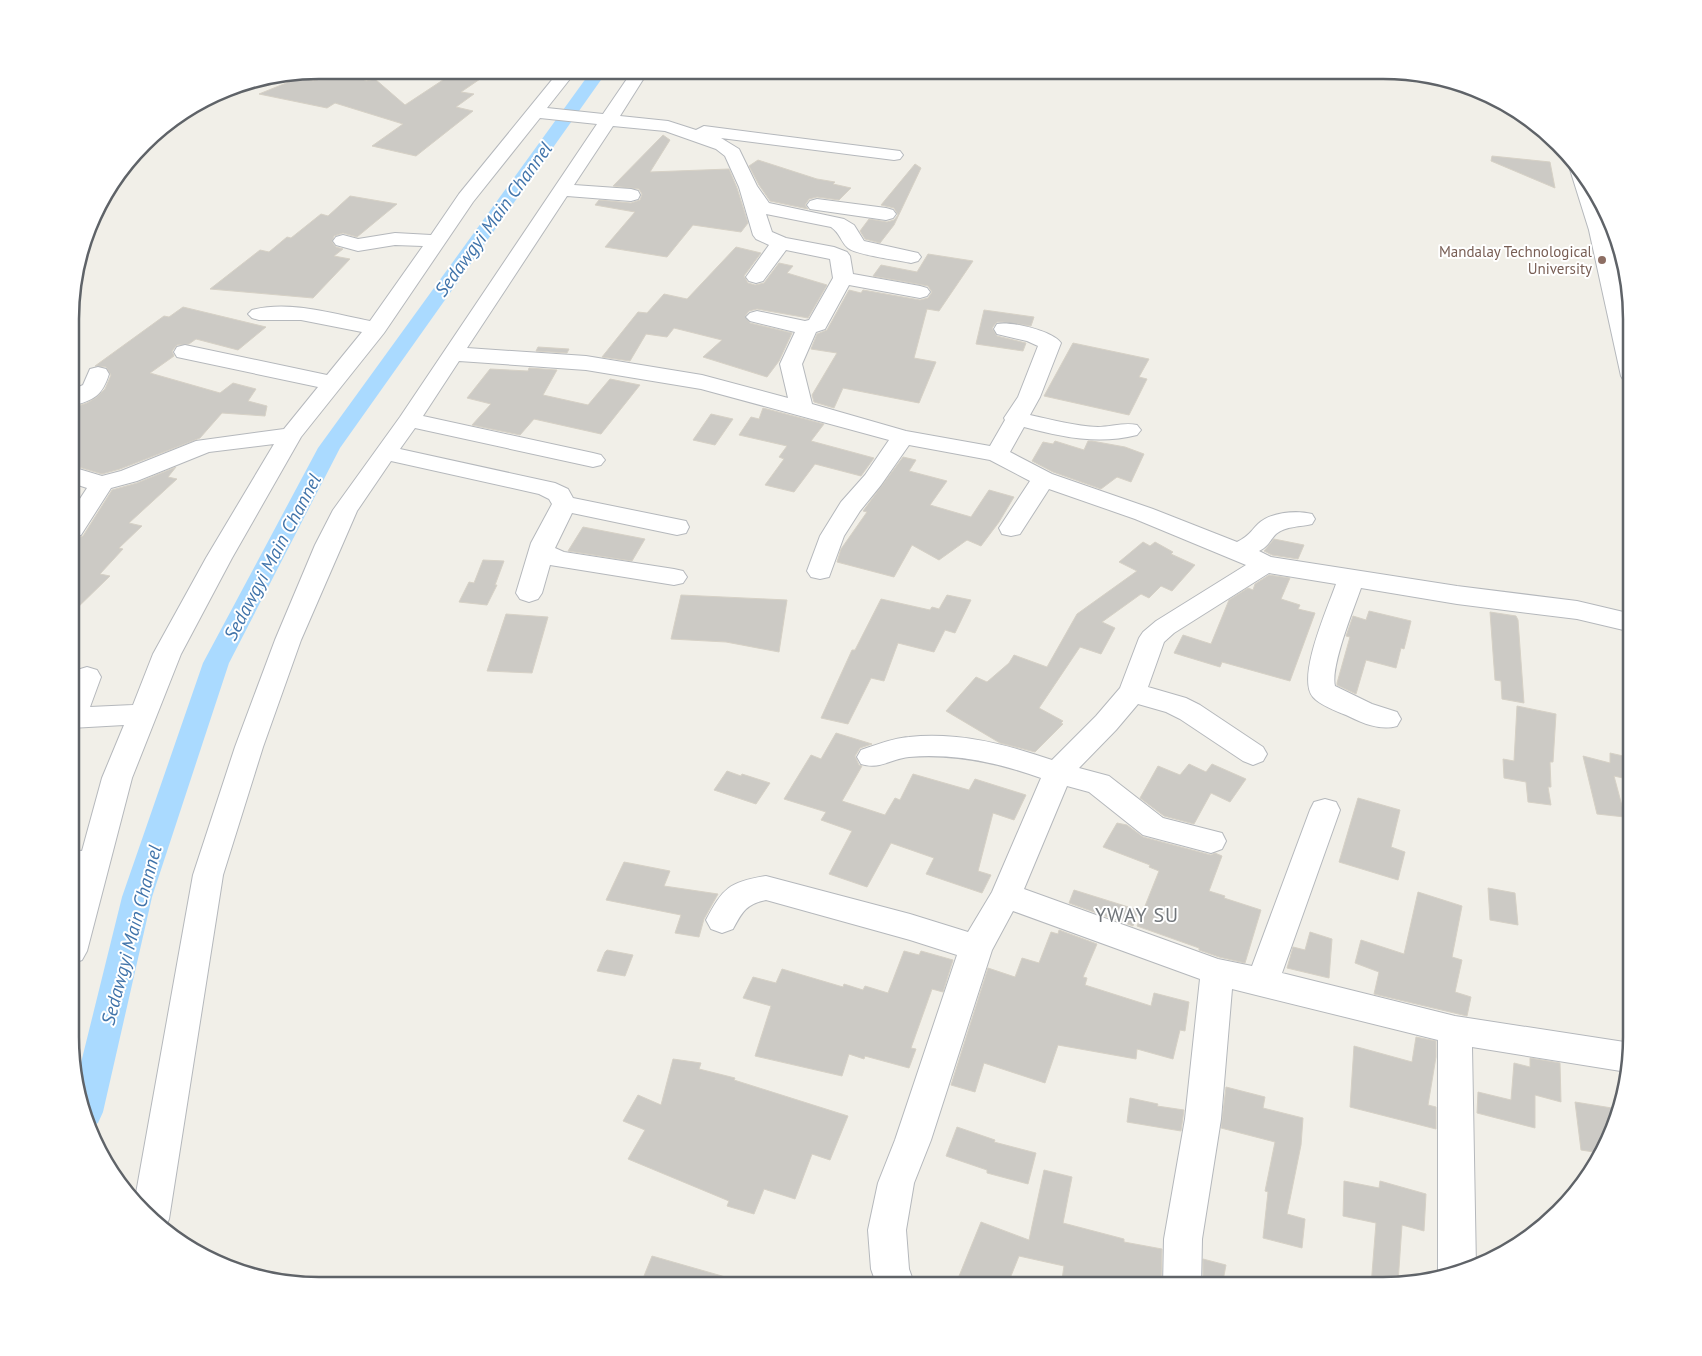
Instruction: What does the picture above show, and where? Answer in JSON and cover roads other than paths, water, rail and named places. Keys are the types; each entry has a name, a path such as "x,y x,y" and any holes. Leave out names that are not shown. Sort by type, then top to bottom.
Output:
{"street":[{"path":"79,888 82,864 167,654 219,558 291,435 376,328 466,198 542,113 563,79"},
{"path":"152,1210 208,875 288,640 328,545 344,510 409,420 561,190 600,119 633,79"},
{"path":"542,113 668,126 894,155"},
{"path":"668,126 722,145 733,153 752,192 762,206 837,223 847,229 851,240 857,246 910,257"},
{"path":"1585,189 1599,230 1623,336"},
{"path":"561,190 631,194"},
{"path":"752,192 886,214"},
{"path":"752,192 763,235 781,243 834,253 840,256 843,278 817,324 808,328 757,317"},
{"path":"343,241 358,245 395,239 438,241"},
{"path":"756,277 781,243"},
{"path":"843,278 920,292"},
{"path":"259,314 301,314 376,328"},
{"path":"802,408 791,364 808,328"},
{"path":"997,454 1029,396 1050,343 1034,336 1005,328"},
{"path":"185,352 332,383"},
{"path":"452,354 586,363 702,382 903,437 997,454 1044,479 1144,514 1238,551 1265,564 1456,595 1577,610 1623,621"},
{"path":"79,396 93,389 98,374"},
{"path":"1016,418 1073,432 1113,434 1129,430"},
{"path":"409,420 593,460"},
{"path":"79,478 102,483 128,476 204,446 291,435"},
{"path":"820,571 832,536 850,507 873,480 903,437"},
{"path":"385,453 546,488 559,494 564,504"},
{"path":"1011,528 1044,479"},
{"path":"79,518 102,483"},
{"path":"564,504 677,527"},
{"path":"529,593 544,543 564,504"},
{"path":"1238,551 1257,542 1268,528 1279,522 1303,519"},
{"path":"542,551 558,560 674,577"},
{"path":"893,1277 890,1269 887,1230 896,1183 913,1140 976,948 1006,895 1058,774 1074,754 1106,723 1132,692 1152,638 1165,627 1265,564"},
{"path":"1351,578 1324,658 1320,681 1323,691 1335,698 1370,715 1387,719"},
{"path":"79,701 87,677"},
{"path":"1132,692 1176,705 1190,712 1253,754"},
{"path":"79,717 143,714"},
{"path":"871,757 908,747 959,747 1009,756 1058,774 1099,784 1154,827 1211,841"},
{"path":"1262,982 1325,810"},
{"path":"722,920 732,899 746,890 766,888 910,927 976,948"},
{"path":"1006,895 1217,972 1454,1030 1623,1057"},
{"path":"1182,1277 1183,1238 1203,1119 1217,972"},
{"path":"1454,1030 1457,1266"}],"waterway":[{"name":"Sedawgyi Main Channel","path":"88,1104 137,897 216,663 329,448 594,79"}],"place":[{"name":"Mandalay Technological University","path":"1602,260"}],"district":[{"name":"YWAY SU","path":"1137,915"}]}
